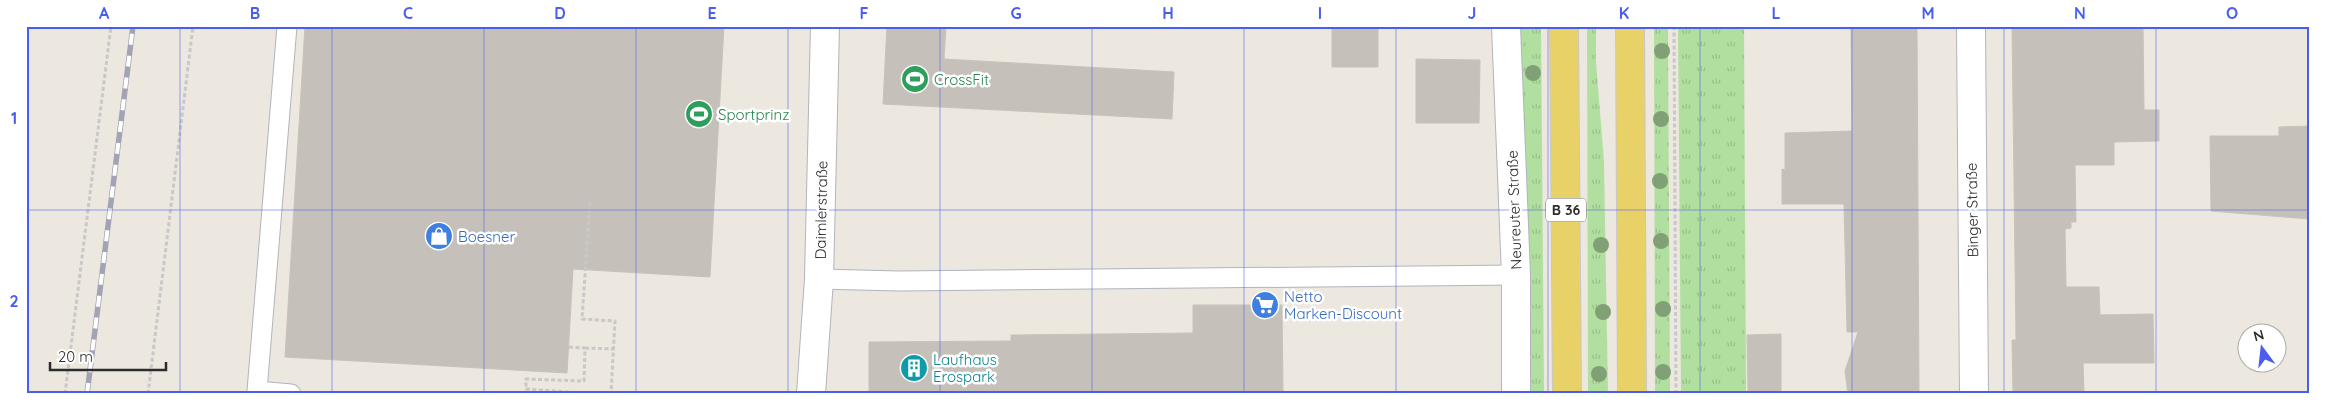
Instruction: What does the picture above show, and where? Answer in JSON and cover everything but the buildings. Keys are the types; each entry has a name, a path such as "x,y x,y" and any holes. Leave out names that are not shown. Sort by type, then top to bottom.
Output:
{"main road":[{"name":"B 36","path":"1564,26 1567,394"},
{"path":"1630,26 1632,394"}],"street":[{"name":"Daimlerstraße","path":"812,394 819,279 825,26"},
{"name":"Neureuter Straße","path":"1506,26 1516,275 1516,394"},
{"name":"Binger Straße","path":"1970,26 1974,394"}],"lane":[{"path":"287,26 257,391 291,394"},
{"path":"819,279 909,281 1516,275"}],"path":[{"path":"65,394 112,26"},
{"path":"148,394 193,26"},
{"path":"1674,26 1676,394"},
{"path":"590,202 582,320 615,321 611,394"},
{"path":"568,347 614,349"},
{"path":"586,348 584,381 526,379 526,389 598,394"}],"green space":[{"path":"1521,26 1541,26 1544,394 1524,394"},
{"path":"1587,26 1596,26 1596,62 1604,162 1608,394 1588,394"},
{"path":"1654,26 1668,26 1670,394 1655,394"},
{"path":"1678,26 1744,26 1746,394 1681,394"}],"railway":[{"path":"87,394 133,26"}],"place":[{"name":"CrossFit","path":"915,79"},
{"name":"Sportprinz","path":"699,114"},
{"name":"Boesner","path":"439,236"},
{"name":"Netto Marken-Discount","path":"1265,305"},
{"name":"Laufhaus Erospark","path":"914,368"}]}
